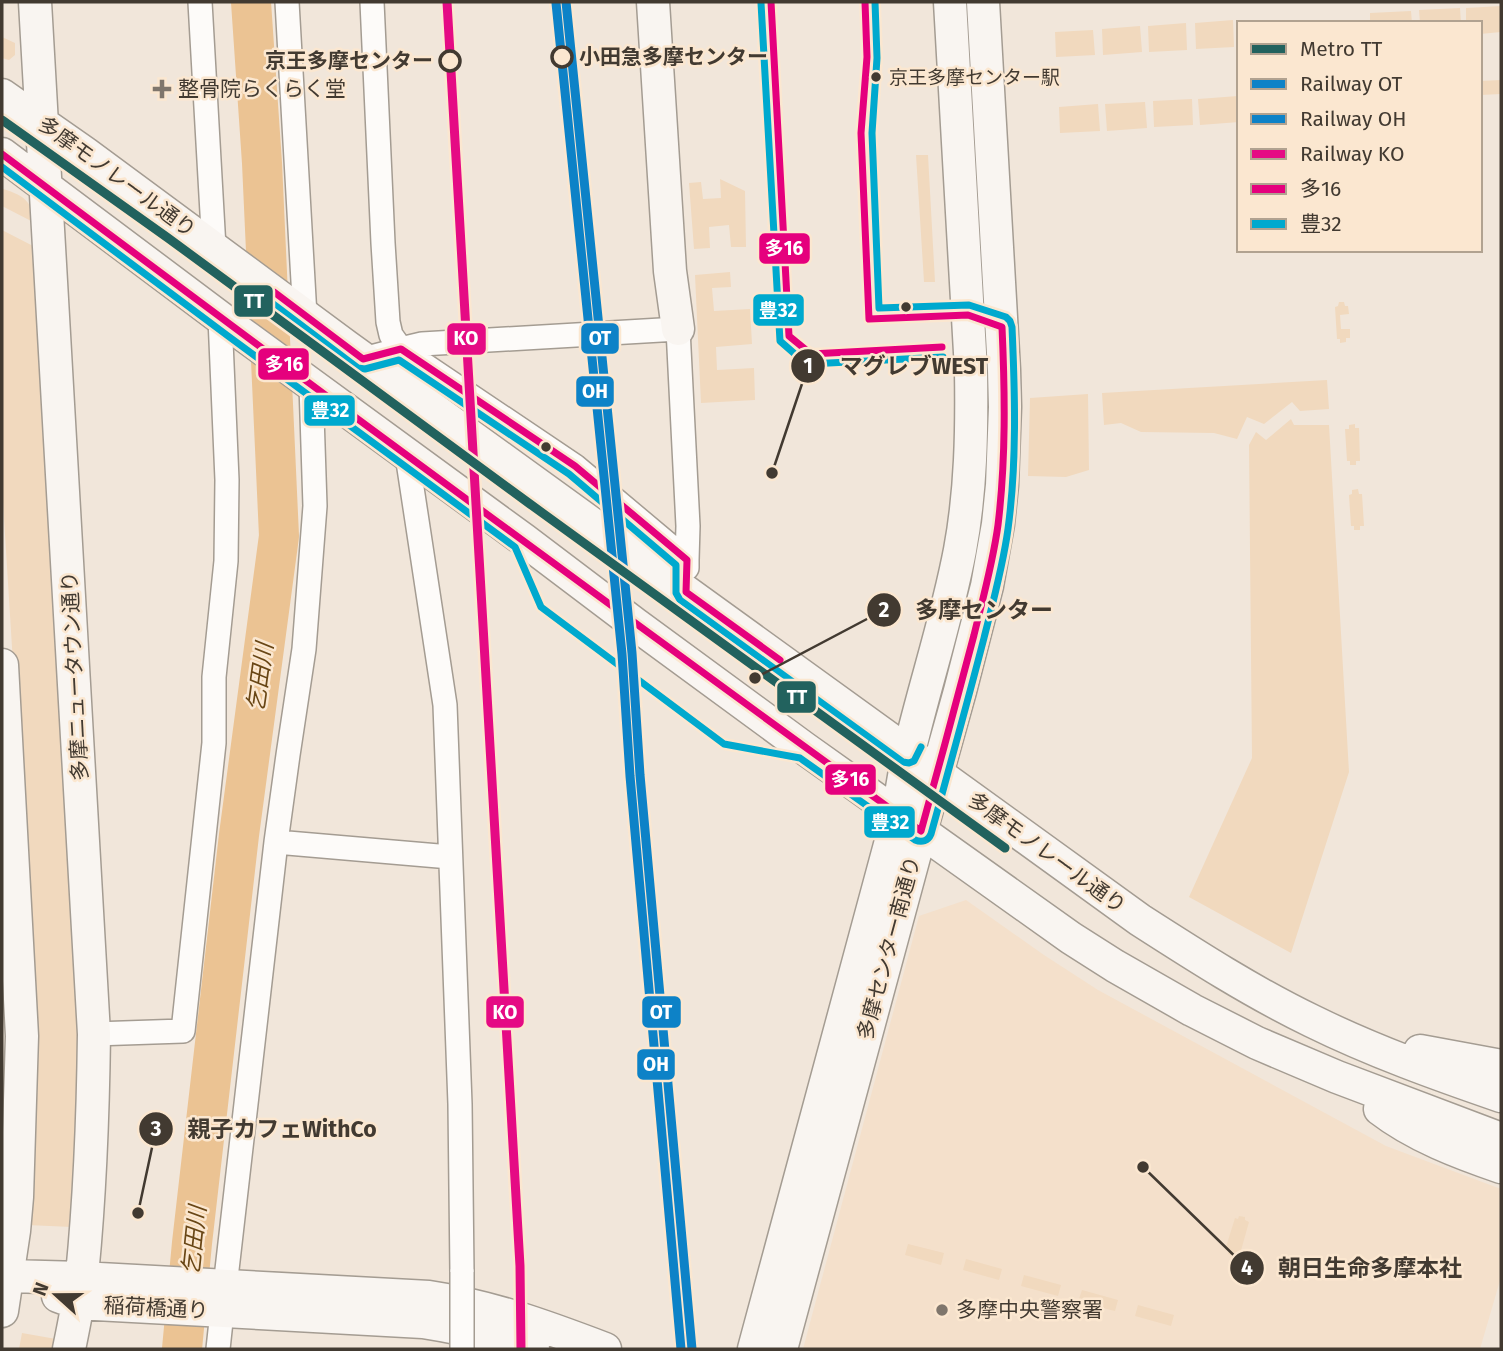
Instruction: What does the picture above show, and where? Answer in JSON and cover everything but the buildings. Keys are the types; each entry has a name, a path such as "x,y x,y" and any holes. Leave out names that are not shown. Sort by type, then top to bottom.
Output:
{"main road":[{"name":"多摩ニュータウン通り","path":"36,2 94,1034 92,1134 79,1290 69,1349"},
{"path":"653,2 670,271 678,329"},
{"name":"多摩センター南通り","path":"781,1349 909,823 908,753 955,577 963,529 969,481 970,357 950,2"},
{"name":"多摩センター南通り","path":"754,1349 909,823 937,773 986,586 998,524 1005,407 983,2"},
{"name":"多摩モノレール通り","path":"2,95 1140,920 1206,962 1312,1021 1399,1059 1501,1096"},
{"path":"2,154 635,624 1071,938 1203,1016 1257,1043 1336,1077 1501,1139"},
{"path":"2,665 12,1035 20,1124 17,1198 2,1311"},
{"path":"1353,1040 1501,1066"},
{"path":"1336,1077 1396,1121 1468,1155 1501,1167"},
{"name":"稲荷橋通り","path":"5,1276 79,1290 215,1299 453,1326 533,1349"},
{"name":"稲荷橋通り","path":"215,1299 397,1294 455,1301 536,1323 605,1349"}],"street":[{"path":"200,2 222,254"},
{"path":"287,2 297,309"},
{"path":"372,2 383,243 391,335 401,349 575,466 687,560"},
{"path":"94,1034 183,1031 214,743 214,677 226,561 227,323"},
{"path":"363,359 422,344 678,329 688,526 686,592"},
{"path":"218,1349 215,1299 304,649 315,506 302,378"},
{"path":"407,455 445,705 460,1104 462,1349"},
{"path":"276,842 450,857"}],"shaded area":[{"path":"1501,6 1501,32 1482,34 1482,21 1466,21 1466,8"},
{"path":"1460,8 1461,21 1420,21 1419,10"},
{"path":"1411,11 1412,21 1370,21 1370,13"},
{"path":"1233,20 1234,47 1196,49 1195,23"},
{"path":"1186,23 1187,50 1149,52 1148,26"},
{"path":"1140,26 1142,52 1103,55 1102,29"},
{"path":"1093,30 1095,55 1056,57 1055,32"},
{"path":"2,37 15,43 15,55 9,60 2,58"},
{"path":"1501,80 1501,94 1482,95 1482,81"},
{"path":"1237,96 1237,122 1200,125 1198,99"},
{"path":"1192,99 1193,125 1154,127 1153,101"},
{"path":"1145,102 1147,128 1107,131 1105,104"},
{"path":"1098,104 1100,131 1060,133 1059,107"},
{"path":"916,155 928,155 935,282 924,282"},
{"path":"720,179 745,191 746,247 731,247 729,225 709,227 710,248 694,249 689,183 701,182 703,199 721,198"},
{"path":"3,189 26,201 37,224 2,206"},
{"path":"2,230 35,247 81,1036 72,1227 27,1225 36,1034 2,486"},
{"path":"730,272 731,287 712,288 714,311 750,309 752,344 716,347 717,370 754,368 755,400 701,403 695,275"},
{"path":"1339,302 1348,306 1349,314 1340,315 1341,329 1350,329 1350,338 1340,343 1340,339 1337,339 1335,307"},
{"path":"1327,380 1329,409 1300,411 1292,402 1264,424 1247,417 1237,439 1214,433 1141,432 1121,423 1104,425 1102,393"},
{"path":"1088,394 1089,470 1066,477 1028,476 1030,398"},
{"path":"1291,419 1294,425 1329,425 1349,772 1291,953 1189,897 1252,758 1249,445 1256,432 1266,440"},
{"path":"1355,424 1355,428 1359,428 1360,461 1356,461 1356,465 1350,465 1350,461 1347,461 1345,429"},
{"path":"1358,489 1359,494 1362,494 1364,526 1360,526 1360,530 1354,530 1354,526 1351,526 1349,495 1352,490"},
{"path":"966,900 1098,990 1386,1146 1501,1189 1501,1277 1480,1349 803,1349 919,916"},
{"path":"1239,1216 1245,1217 1249,1222 1240,1254 1235,1252 1234,1256 1225,1250 1235,1218 1238,1219"},
{"path":"908,1244 944,1253 941,1265 905,1255"},
{"path":"966,1259 1002,1269 999,1280 963,1270"},
{"path":"1024,1275 1061,1285 1058,1296 1021,1286"},
{"path":"1082,1290 1118,1300 1115,1311 1078,1302"},
{"path":"1138,1305 1174,1315 1171,1326 1135,1316"},
{"path":"22,1333 56,1339 54,1349 19,1349"}],"waterway":[{"name":"乞田川","path":"182,1349 239,835 279,536 262,163 251,2"}],"metro line":[{"name":"TT","path":"2,120 1005,848"}],"rail line":[{"name":"KO","path":"447,2 520,1266 521,1349"},
{"name":"OT","path":"566,2 632,653 640,775 692,1349"},
{"name":"OH","path":"556,3 622,654 630,776 681,1349"}],"transit line":[{"name":"多16","path":"771,2 789,336 811,354 942,347"},
{"name":"多16","path":"2,154 921,831 974,635 996,539 1004,451 1002,327 968,315 869,319 861,133 867,57 865,2"},
{"name":"豊32","path":"2,167 515,547 541,607 724,744 800,758 915,840 922,841 931,834 998,584 1006,543 1014,453 1012,327 1006,317 969,305 879,308 872,133 877,58 875,2"},
{"name":"豊32","path":"761,3 780,341 810,364 943,357"},
{"name":"多16","path":"274,292 363,359 401,349 575,466 687,560 686,592 780,660"},
{"name":"豊32","path":"268,300 358,368 365,369 399,360 569,474 676,565 676,593 680,600 903,762 914,761 921,747"}],"place":[{"name":"小田急多摩センター","path":"562,57"},
{"name":"京王多摩センター","path":"450,61"},
{"name":"京王多摩センター駅","path":"876,77"},
{"name":"整骨院らくらく堂","path":"162,89"},
{"name":"マグレブWEST","path":"772,473"},
{"name":"多摩センター","path":"755,678"},
{"name":"朝日生命多摩本社","path":"1143,1167"},
{"name":"親子カフェWithCo","path":"138,1213"},
{"name":"多摩中央警察署","path":"942,1310"}]}
